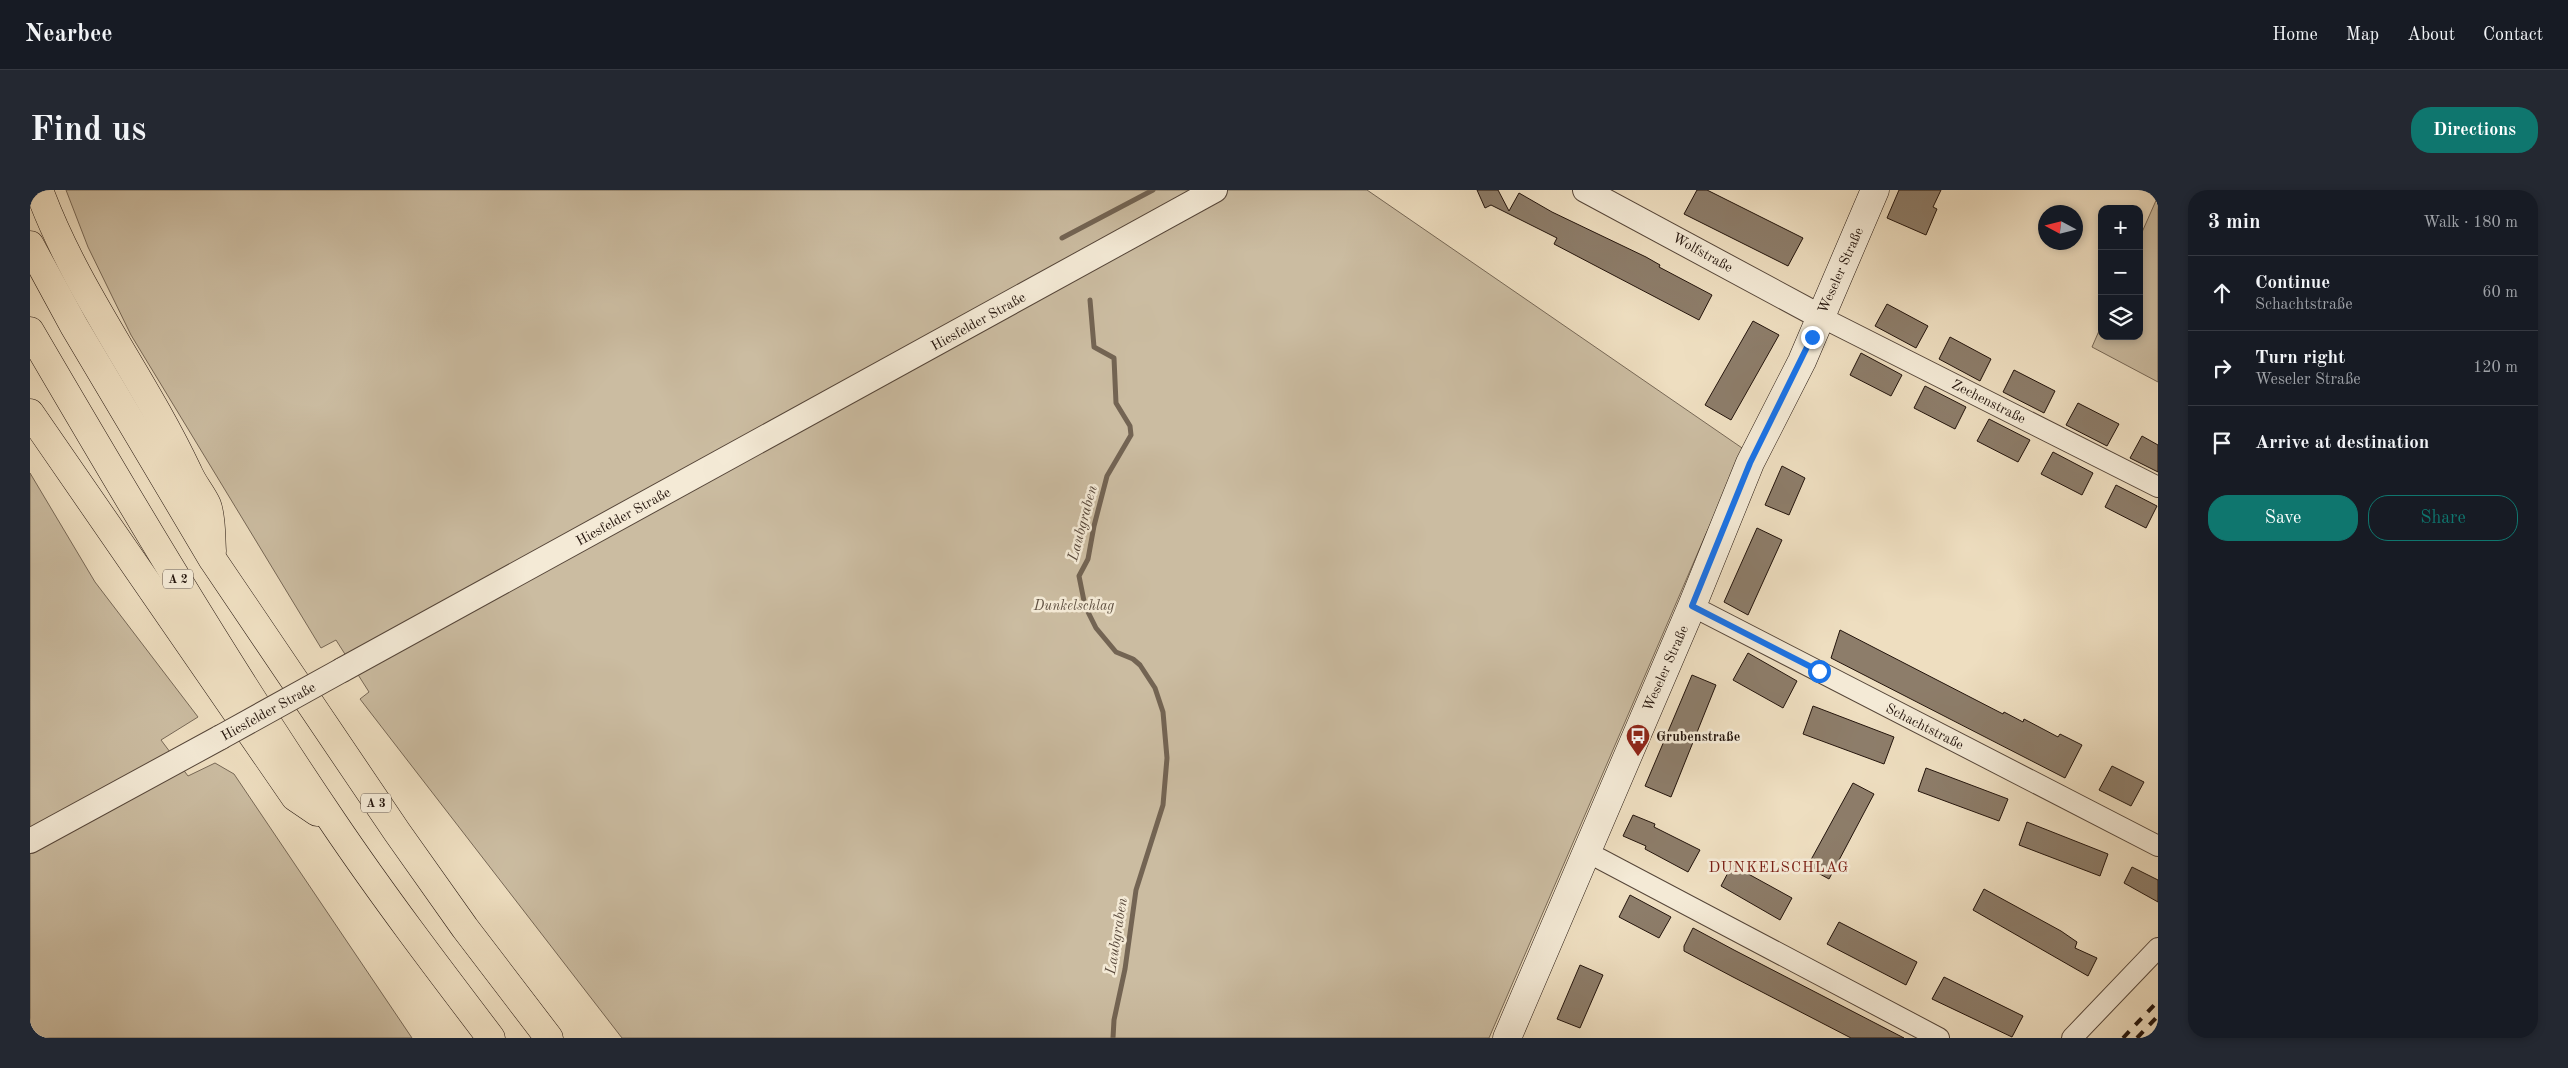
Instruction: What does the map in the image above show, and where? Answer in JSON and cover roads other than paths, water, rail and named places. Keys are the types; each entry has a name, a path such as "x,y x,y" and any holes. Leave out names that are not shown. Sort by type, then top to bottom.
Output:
{"highway":[{"path":"39,190 74,268 173,439 189,475"},
{"path":"30,199 90,316 165,444 189,475 208,506 213,560"},
{"path":"30,245 74,326 213,560"},
{"name":"A 2","path":"30,331 115,478 333,822"},
{"path":"30,413 294,797 333,822 416,940 492,1038"},
{"name":"A 3","path":"213,560 356,775 465,928 550,1038"}],"main road":[{"name":"Weseler Straße","path":"1507,1038 1692,606 1750,463 1802,361 1876,190"}],"street":[{"name":"Hiesfelder Straße","path":"30,841 1215,190"},
{"name":"Wolfstraße","path":"1585,190 1820,316"},
{"name":"Zechenstraße","path":"1820,316 2158,487"},
{"name":"Schachtstraße","path":"1692,606 2158,846"},
{"path":"1586,852 1939,1038"},
{"path":"2072,1038 2158,948"}],"waterway":[{"name":"Laubgraben","path":"1062,238 1153,190"},
{"name":"Laubgraben","path":"1090,300 1094,347 1114,358 1116,403 1130,426 1131,435 1107,476 1094,526 1088,559 1079,576 1085,606 1096,628 1116,652 1133,659 1140,665 1155,688 1163,712 1167,758 1163,805 1136,890 1125,969 1114,1020 1113,1038"}],"railway":[{"path":"2123,1038 2158,1001"},
{"path":"2137,1038 2158,1016"}],"place":[{"name":"Grubenstraße","path":"1638,757"}],"district":[{"name":"DUNKELSCHLAG","path":"1779,867"}],"park label":[{"name":"Dunkelschlag","path":"1074,605"}]}
